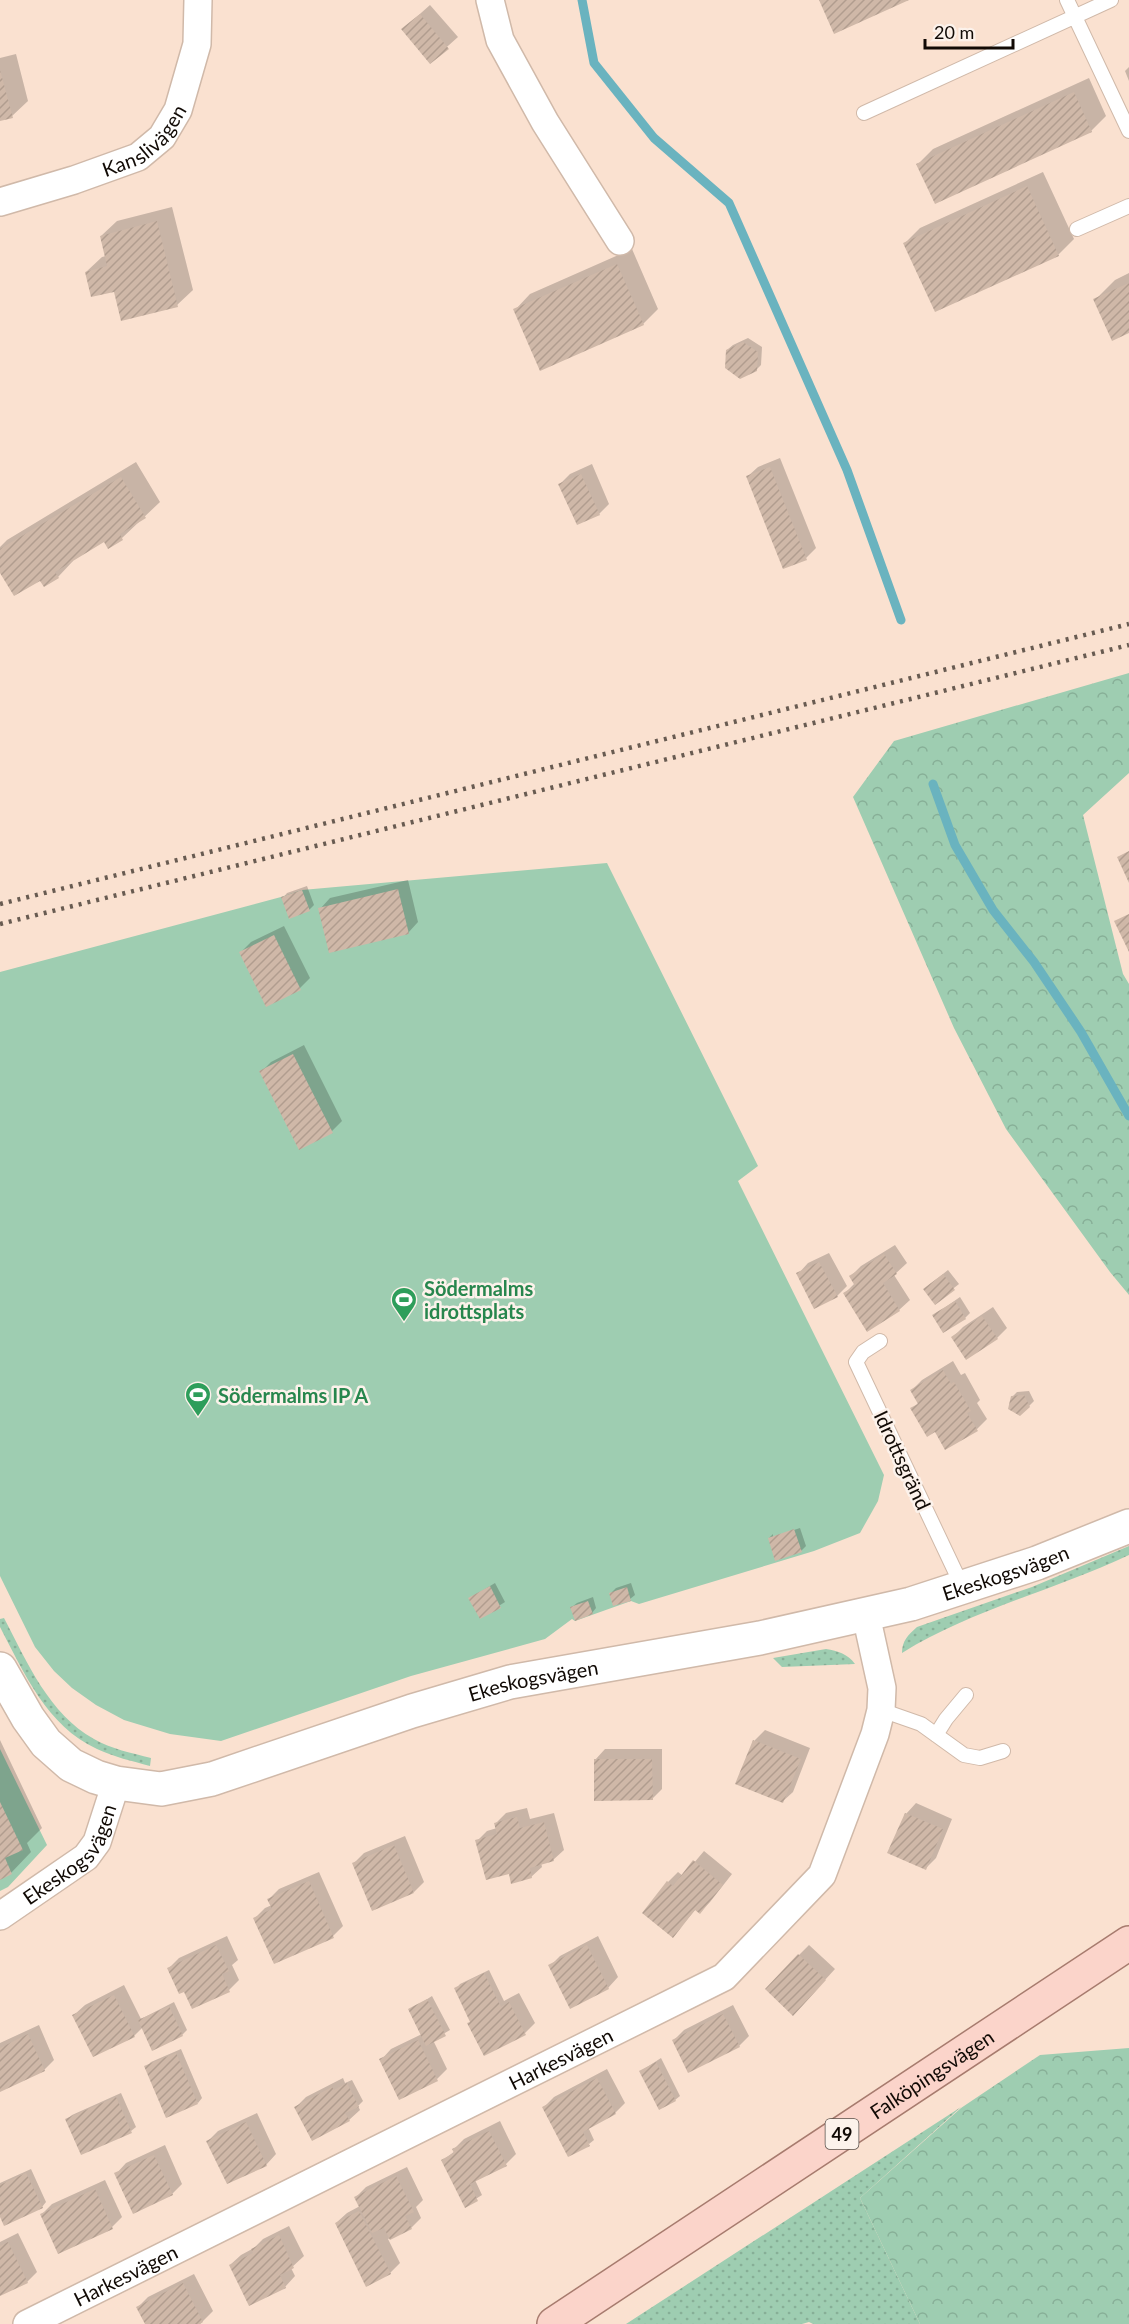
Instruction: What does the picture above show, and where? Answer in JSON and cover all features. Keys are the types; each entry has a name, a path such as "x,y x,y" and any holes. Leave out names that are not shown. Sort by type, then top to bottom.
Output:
{"main road":[{"name":"Falköpingsvägen","path":"554,2324 1129,1943"}],"street":[{"name":"Kanslivägen","path":"0,202 74,180 138,157 162,137 178,110 197,44 198,0"},
{"path":"490,0 500,40 545,122 620,241"},
{"name":"Ekeskogsvägen","path":"0,1917 86,1857 97,1842 116,1783 161,1789 212,1779 412,1711 510,1682 760,1638 866,1616 963,1588 1037,1563 1129,1527"},
{"name":"Harkesvägen","path":"27,2324 724,1977 822,1875 875,1734 881,1710 882,1688 866,1616"},
{"path":"0,1669 22,1709 46,1743 71,1765 96,1777 116,1783"}],"lane":[{"path":"1067,0 1129,131"},
{"path":"864,113 1111,0"},
{"path":"1077,229 1129,206"},
{"name":"Idrottsgränd","path":"880,1341 863,1352 856,1362 963,1588"},
{"path":"936,1735 966,1695"},
{"path":"881,1710 921,1724 964,1755 980,1758 1003,1752"}],"green space":[{"path":"1129,673 1129,773 1083,815 1123,974 1129,984 1129,1295 1006,1129 954,1028 853,797 894,741"},
{"name":"Södermalms idrottsplats","path":"607,863 758,1166 738,1181 884,1475 878,1501 860,1533 814,1551 639,1604 631,1601 575,1621 572,1619 545,1639 411,1676 221,1741 170,1734 124,1720 96,1705 72,1688 54,1671 35,1647 0,1576 0,972 302,890"},
{"path":"1129,1546 1129,1555 956,1624 902,1653 906,1638 917,1627 1032,1587"},
{"path":"4,1618 41,1686 64,1716 94,1739 151,1758 150,1766 116,1757 97,1749 64,1727 39,1697 18,1662 0,1627 0,1619"},
{"path":"826,1649 842,1654 855,1664 782,1667 773,1658"},
{"path":"0,1749 47,1845 8,1887 0,1891"},
{"path":"1129,2048 1129,2324 920,2324 860,2198 961,2108 1040,2055"},
{"path":"961,2107 860,2198 920,2324 813,2324 809,2322 802,2324 626,2324"}],"building":[{"path":"819,0 909,0 834,34"},
{"path":"420,14 449,49 430,64 401,29"},
{"path":"0,70 13,118 0,121"},
{"path":"1074,92 1092,132 935,204 916,164"},
{"path":"1027,186 1059,256 935,312 903,243"},
{"path":"157,221 178,307 121,321 114,292 91,297 85,272 107,266 100,236"},
{"path":"617,264 644,325 540,371 513,309"},
{"path":"1129,283 1129,333 1112,341 1093,299"},
{"path":"743,342 758,352 757,371 740,379 725,368 726,350"},
{"path":"770,467 807,560 783,569 746,476"},
{"path":"581,474 600,515 577,525 558,484"},
{"path":"121,477 146,518 120,534 123,540 108,549 104,542 55,572 59,578 44,587 40,581 14,596 0,573 0,549"},
{"path":"1129,851 1129,883 1117,857"},
{"path":"398,889 409,934 329,953 318,908"},
{"path":"302,890 310,911 289,919 281,897"},
{"path":"1129,914 1129,952 1114,921"},
{"path":"274,935 301,990 266,1007 239,952"},
{"path":"293,1054 333,1133 299,1150 259,1071"},
{"path":"884,1254 897,1274 883,1283 900,1311 867,1332 843,1293 855,1286 849,1276"},
{"path":"819,1262 838,1297 814,1309 796,1273"},
{"path":"943,1274 955,1290 935,1305 923,1289"},
{"path":"955,1301 966,1319 943,1333 932,1315"},
{"path":"982,1316 998,1339 966,1360 951,1337"},
{"path":"943,1370 951,1384 954,1382 971,1411 967,1413 978,1431 945,1450 935,1432 927,1437 910,1408 918,1404 910,1390"},
{"path":"1024,1395 1030,1407 1020,1416 1008,1409 1011,1396"},
{"path":"794,1529 802,1552 775,1561 768,1538"},
{"path":"490,1586 501,1608 480,1619 468,1598"},
{"path":"627,1587 631,1601 613,1606 609,1593"},
{"path":"588,1601 593,1614 575,1621 570,1607"},
{"path":"753,1740 801,1759 783,1803 735,1784"},
{"path":"594,1759 652,1759 653,1800 594,1801"},
{"path":"0,1802 23,1850 5,1858 12,1874 0,1880"},
{"path":"905,1813 943,1829 926,1870 887,1853"},
{"path":"517,1817 520,1828 544,1822 554,1861 530,1868 532,1878 511,1884 509,1874 486,1880 475,1840 497,1834 494,1823"},
{"path":"394,1845 414,1893 372,1911 352,1863"},
{"path":"693,1860 723,1885 700,1914 695,1910 673,1938 642,1913 667,1881 673,1886"},
{"path":"309,1881 334,1938 274,1964 253,1918 272,1909 267,1899"},
{"path":"216,1945 229,1971 222,1974 230,1992 192,2009 184,1992 179,1994 167,1968"},
{"path":"587,1945 609,1989 570,2009 548,1965"},
{"path":"798,1954 826,1980 793,2016 765,1989"},
{"path":"484,1973 501,2007 509,2002 526,2035 484,2056 467,2023 470,2022 454,1988"},
{"path":"114,1995 135,2037 93,2057 72,2015"},
{"path":"427,1999 446,2036 426,2046 408,2009"},
{"path":"169,2006 183,2036 152,2051 138,2020"},
{"path":"723,2014 740,2047 688,2073 672,2040"},
{"path":"28,2034 45,2071 0,2092 0,2048"},
{"path":"418,2040 438,2081 399,2100 379,2059"},
{"path":"176,2053 198,2104 166,2118 144,2066"},
{"path":"656,2062 676,2101 659,2110 639,2071"},
{"path":"597,2078 616,2114 583,2132 590,2146 568,2157 542,2107"},
{"path":"347,2083 359,2107 345,2113 350,2121 312,2141 294,2107 332,2087 334,2090"},
{"path":"116,2097 132,2133 81,2155 65,2119"},
{"path":"246,2122 267,2166 227,2184 206,2141"},
{"path":"489,2131 507,2166 470,2184 478,2201 465,2208 441,2160 454,2153 452,2149"},
{"path":"154,2155 173,2195 133,2214 114,2173"},
{"path":"26,2173 43,2208 4,2226 0,2217 0,2185"},
{"path":"396,2176 414,2212 405,2216 412,2229 390,2240 384,2228 372,2233 354,2197"},
{"path":"95,2189 113,2229 58,2254 40,2214"},
{"path":"359,2211 391,2274 366,2287 335,2223"},
{"path":"279,2235 294,2268 280,2275 286,2288 249,2306 229,2265 253,2253 251,2249"},
{"path":"8,2242 28,2283 0,2296 0,2246"},
{"path":"183,2283 203,2322 200,2324 145,2324 136,2307"}],"waterway":[{"path":"582,0 594,63 654,138 729,203 847,470 901,620"},
{"path":"933,784 955,845 993,910 1034,962 1081,1032 1129,1116"}],"railway":[{"path":"0,904 1129,624"},
{"path":"0,924 1129,645"}],"place":[{"name":"Södermalms idrottsplats","path":"404,1323"},
{"name":"Södermalms IP A","path":"198,1418"}]}
